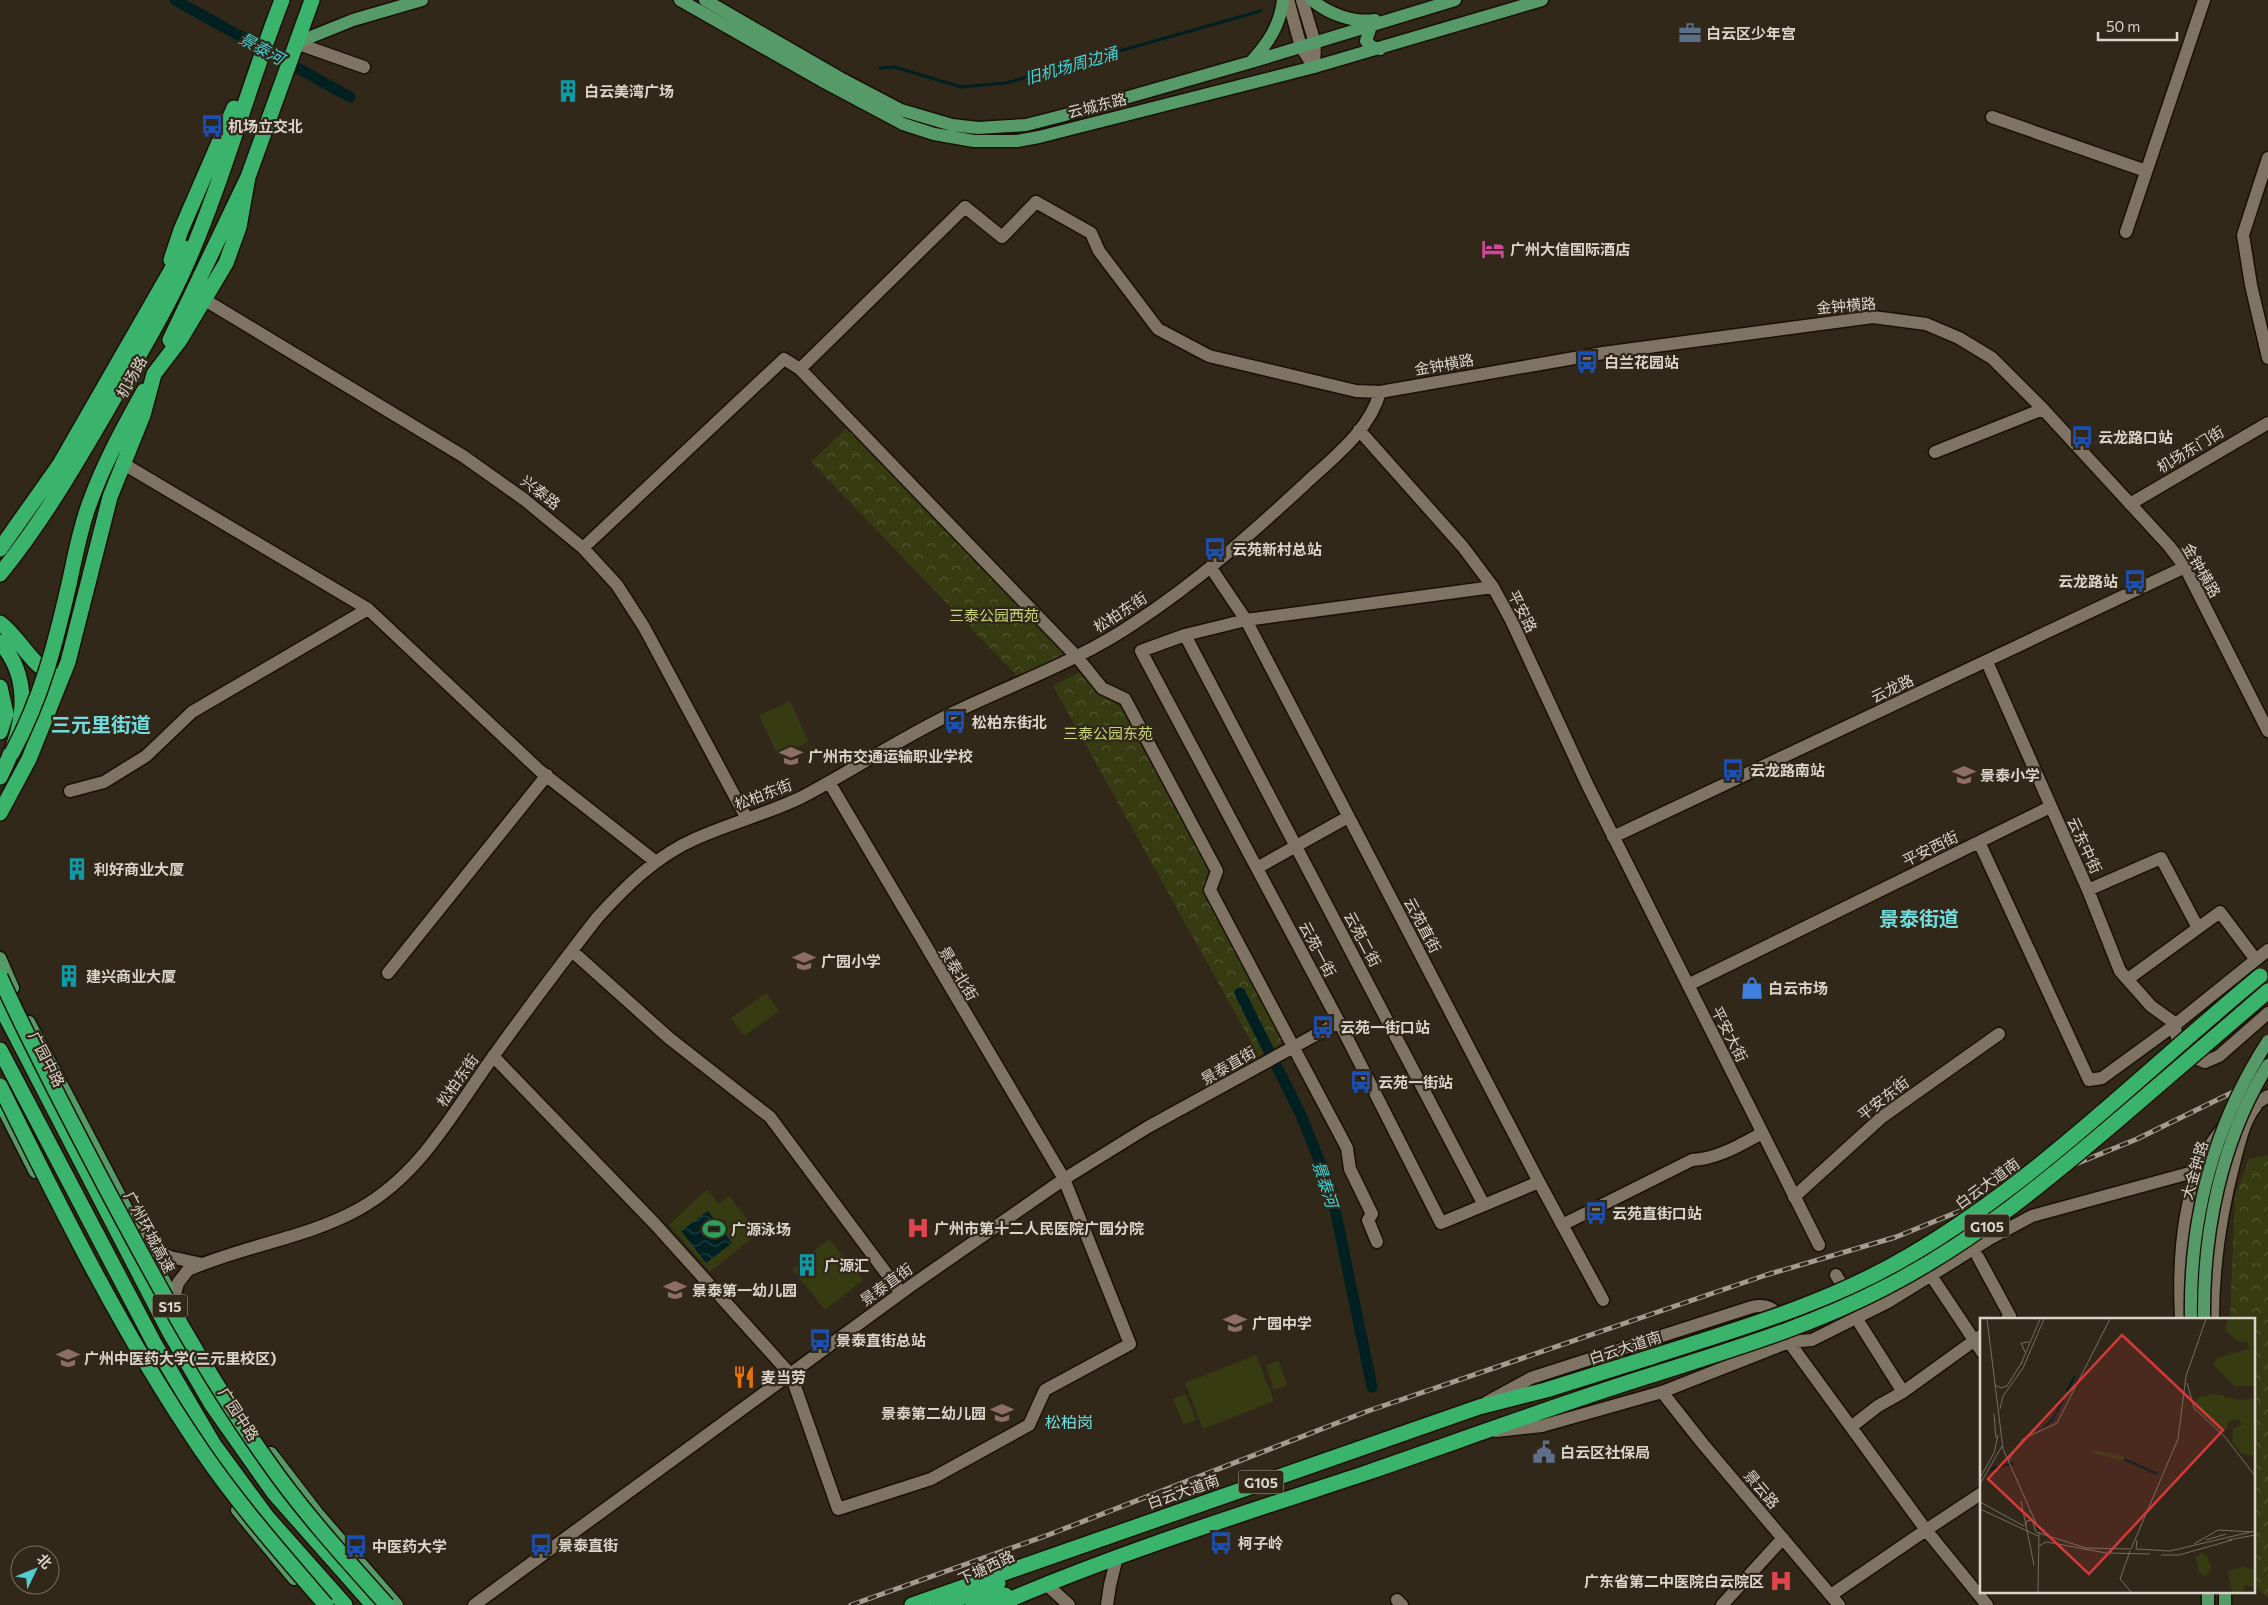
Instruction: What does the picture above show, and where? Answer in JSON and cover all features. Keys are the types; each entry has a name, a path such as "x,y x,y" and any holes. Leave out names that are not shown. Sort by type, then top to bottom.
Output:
{"highway":[{"name":"机场路","path":"0,574 53,502 174,292 212,199 254,73 282,0"},
{"name":"机场路","path":"0,777 25,729 46,678 83,525 98,480 120,434 154,374 248,177 312,0"},
{"path":"163,286 181,230 228,120 254,73"},
{"path":"0,813 29,759 62,679 74,643 110,497 122,463 143,415 154,374 180,340 206,300 233,245 244,204 248,177"},
{"path":"0,549 60,464 212,199"},
{"path":"0,623 18,639 45,672 62,679"},
{"path":"0,642 13,661 22,692 23,713 12,753"},
{"path":"0,687 6,714 0,732"},
{"name":"白云大道南","path":"912,1605 1479,1407 1546,1390 1651,1357 1824,1298 1900,1261 1954,1228 2022,1180 2261,968"},
{"name":"广州环城高速","path":"0,977 86,1149 156,1281 208,1372 273,1468 326,1536 387,1605"},
{"name":"G105","path":"1046,1584 1117,1557 1489,1431 1583,1396 1794,1328 1838,1311 1939,1257 2020,1202 2268,991"},
{"name":"广园中路","path":"0,1005 169,1331 212,1405 250,1463 297,1522 372,1605"},
{"path":"0,1050 154,1343 214,1445 267,1517 345,1605"},
{"path":"0,1086 109,1296 164,1393 224,1482 326,1605"},
{"name":"下塘西路","path":"943,1605 996,1584 1043,1558"},
{"path":"997,1605 1046,1584"},
{"name":"下塘西路","path":"973,1605 1046,1584"}],"main road":[{"path":"296,43 353,20 422,0"},
{"name":"云城东路","path":"680,0 881,114 934,134 974,141 1017,141 1039,137 1314,67 1542,0"},
{"name":"云城东路","path":"705,0 901,110 952,125 978,128 1026,125 1251,62 1454,0"},
{"path":"1251,62 1272,37 1278,26 1283,0"},
{"path":"1312,0 1331,13 1344,17 1368,21 1392,18"},
{"path":"1371,26 1366,41 1372,47 1380,49"},
{"path":"0,958 52,1067 100,1160 208,1358 257,1434 336,1535 397,1605"},
{"name":"大金钟路","path":"2191,1318 2194,1244 2205,1179 2233,1104 2268,1041"},
{"path":"22,1049 52,1067"},
{"name":"大金钟路","path":"2204,1318 2207,1246 2218,1183 2245,1110 2268,1065"},
{"path":"1,1106 125,1339 189,1443 245,1521 317,1605"},
{"path":"24,1152 35,1118"},
{"path":"64,1129 100,1160"},
{"path":"106,1211 124,1230 146,1246"},
{"path":"58,1215 95,1232"},
{"path":"169,1331 174,1298"},
{"path":"336,1535 346,1576"},
{"path":"2208,1592 2208,1605"},
{"path":"2225,1592 2225,1605"}],"street":[{"path":"1288,0 1301,47 1314,67"},
{"path":"1302,0 1315,43 1314,67"},
{"path":"2126,232 2204,0"},
{"path":"296,43 364,67"},
{"path":"1992,116 2146,171"},
{"path":"2268,158 2243,235 2251,285 2268,358"},
{"name":"金钟横路","path":"800,369 965,207 1002,237 1036,202 1091,233 1099,251 1158,329 1208,356 1356,391 1380,392 1602,353 1873,317 1926,324 1959,338 1992,358 2043,409 2185,567 2268,731"},
{"name":"兴泰路","path":"206,300 463,456 525,500 583,548 617,585 639,619 748,819"},
{"path":"583,548 784,358 800,369 1077,657 1102,688 1125,698 1217,870 1210,890 1347,1148 1350,1169 1372,1214 1368,1220 1377,1242"},
{"name":"松柏东街","path":"202,1264 309,1232 360,1209 385,1192 417,1163 572,951 615,898 656,862 692,840 783,806 950,714 1077,657 1135,623 1211,568 1318,472 1359,430 1375,407 1380,392"},
{"path":"1935,452 2043,409"},
{"name":"机场东门街","path":"2130,504 2268,423"},
{"name":"平安路","path":"1359,430 1463,547 1493,587 1511,620 1613,837"},
{"path":"122,463 368,609 539,770 656,862"},
{"name":"云龙路","path":"1613,837 2185,567"},
{"name":"云苑直街","path":"1211,568 1246,620 1539,1182 1603,1300"},
{"path":"1185,635 1246,620 1493,587"},
{"path":"70,791 104,782 146,756 192,712 368,609"},
{"name":"云苑一街","path":"1185,635 1141,651 1339,1022 1441,1223 1484,1206"},
{"name":"云苑二街","path":"1185,635 1484,1206"},
{"name":"云东中街","path":"1986,662 2088,890 2120,970 2151,1006 2176,1024"},
{"path":"388,973 547,775"},
{"name":"景泰北街","path":"791,1375 838,1509 931,1479 1029,1425 1045,1390 1130,1344 1064,1179 829,782"},
{"path":"1979,842 2050,808"},
{"path":"1257,868 1348,817"},
{"name":"平安大街","path":"1613,837 1819,1246"},
{"name":"平安西街","path":"1688,985 1979,842 2089,1080 2102,1078 2176,1024"},
{"path":"2088,890 2161,858 2198,928"},
{"path":"2128,979 2220,912 2261,968"},
{"path":"2268,950 2261,968 2176,1024 2176,1036 2196,1059 2205,1062 2219,1056 2268,1013"},
{"path":"572,951 669,1038 770,1117 901,1293"},
{"name":"景泰直街","path":"474,1605 901,1293 1064,1179 1125,1140 1339,1022"},
{"name":"平安东街","path":"1794,1197 1882,1117 1999,1034"},
{"path":"494,1056 655,1224 791,1375"},
{"path":"2181,1318 2181,1268 2186,1224 2197,1171 2211,1142 2228,1123 2265,1098"},
{"path":"2213,1318 2213,1283 2224,1201 2242,1132 2252,1110 2265,1098"},
{"path":"1562,1225 1692,1160 1706,1160 1717,1156 1762,1133"},
{"path":"1489,1431 1542,1426 1662,1392 1789,1342 1812,1340 1860,1320 1932,1277 1991,1238 2032,1216 2197,1171"},
{"path":"1484,1206 1539,1182"},
{"path":"146,1246 170,1257 202,1264"},
{"path":"1978,1257 2010,1316 2008,1318"},
{"path":"174,1298 183,1276 188,1270 202,1264"},
{"path":"1836,1275 1860,1320 1903,1392"},
{"path":"1851,1427 1878,1406 1903,1392 1978,1338 1932,1277"},
{"path":"1479,1407 1531,1378 1758,1306 1774,1309 1781,1317 1789,1342 1926,1530 1987,1605"},
{"name":"景云路","path":"1662,1392 1839,1605"},
{"path":"1831,1595 1980,1494"},
{"path":"1722,1605 1783,1538"},
{"path":"1108,1605 1110,1584 1117,1557"},
{"path":"1046,1584 1070,1605"}],"green space":[{"name":"三泰公园西苑","path":"849,426 1067,652 1018,677 811,462"},
{"name":"三泰公园东苑","path":"1084,670 1099,690 1127,712 1209,869 1208,891 1286,1041 1259,1056 1053,686"},
{"path":"790,701 809,742 778,756 759,715"},
{"path":"766,993 779,1011 744,1036 731,1018"},
{"path":"2268,1155 2268,1598 2256,1588 2256,1318 2230,1318 2235,1196 2249,1159"},
{"name":"广源泳场","path":"707,1189 719,1204 729,1196 758,1233 710,1272 669,1225"},
{"path":"829,1239 863,1280 825,1310 792,1269"},
{"path":"1256,1355 1274,1401 1203,1429 1185,1383"},
{"path":"1279,1361 1287,1386 1274,1390 1266,1365"},
{"path":"1186,1394 1196,1420 1184,1425 1173,1399"}],"water":[{"path":"708,1211 732,1243 706,1263 681,1231"}],"waterway":[{"name":"景泰河","path":"175,0 350,97"},
{"name":"旧机场周边涌","path":"880,68 895,67 961,87 1006,83 1261,11"},
{"name":"景泰河","path":"1240,993 1301,1115 1331,1190 1372,1387"}],"railway":[{"path":"851,1605 1048,1535 1368,1411 1766,1275 1896,1237 2137,1139 2268,1075"}],"place":[{"name":"白云区少年宫","path":"1690,33"},
{"name":"白云美湾广场","path":"568,91"},
{"name":"机场立交北","path":"212,126"},
{"name":"广州大信国际酒店","path":"1493,249"},
{"name":"白兰花园站","path":"1587,362"},
{"name":"云龙路口站","path":"2082,437"},
{"name":"云苑新村总站","path":"1215,549"},
{"name":"云龙路站","path":"2135,581"},
{"name":"松柏东街北","path":"955,722"},
{"name":"广州市交通运输职业学校","path":"791,756"},
{"name":"云龙路南站","path":"1733,770"},
{"name":"景泰小学","path":"1964,775"},
{"name":"利好商业大厦","path":"77,869"},
{"name":"广园小学","path":"804,961"},
{"name":"建兴商业大厦","path":"69,976"},
{"name":"白云市场","path":"1752,988"},
{"name":"云苑一街口站","path":"1323,1027"},
{"name":"云苑一街站","path":"1361,1082"},
{"name":"云苑直街口站","path":"1596,1213"},
{"name":"广州市第十二人民医院广园分院","path":"918,1228"},
{"name":"广源泳场","path":"714,1229"},
{"name":"广源汇","path":"807,1265"},
{"name":"景泰第一幼儿园","path":"675,1290"},
{"name":"广园中学","path":"1235,1323"},
{"name":"景泰直街总站","path":"820,1340"},
{"name":"广州中医药大学(三元里校区)","path":"68,1358"},
{"name":"麦当劳","path":"744,1377"},
{"name":"景泰第二幼儿园","path":"1002,1413"},
{"name":"白云区社保局","path":"1544,1452"},
{"name":"柯子岭","path":"1221,1543"},
{"name":"景泰直街","path":"541,1545"},
{"name":"中医药大学","path":"356,1546"},
{"name":"广东省第二中医院白云院区","path":"1781,1581"}],"district":[{"name":"三元里街道","path":"101,724"},
{"name":"景泰街道","path":"1919,918"},
{"name":"松柏岗","path":"1069,1421"}]}
